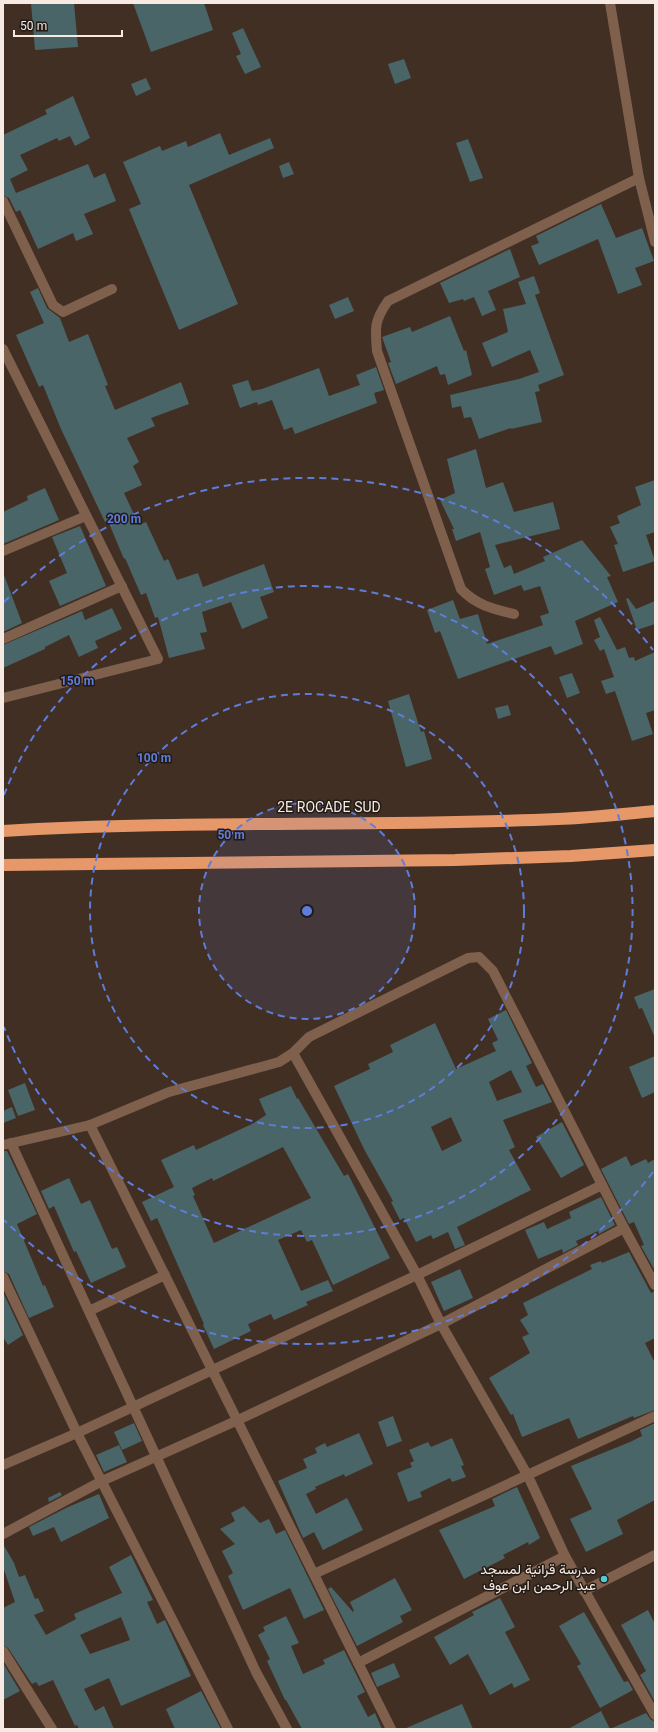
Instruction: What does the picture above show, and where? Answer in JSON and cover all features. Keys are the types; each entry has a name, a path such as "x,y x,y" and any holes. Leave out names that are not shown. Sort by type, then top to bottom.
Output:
{"highway":[{"name":"2E ROCADE SUD","path":"3,831 91,826 450,823 559,819 655,811"},
{"path":"3,865 455,860 579,856 655,850"}],"street":[{"path":"610,3 640,178 655,242"},
{"path":"514,614 487,608 476,603 471,600 461,589 377,351 375,333 377,316 388,301 640,178"},
{"path":"3,201 53,305 63,312 112,289"},
{"path":"3,349 158,659 3,698"},
{"path":"3,551 86,516"},
{"path":"3,639 122,586"},
{"path":"287,1729 256,1672 89,1311 7,1144 90,1125 169,1092 279,1062 293,1053 308,1036 468,958 479,957 493,971 624,1228 655,1285"},
{"path":"293,1053 417,1275 441,1324 528,1476 565,1556 655,1715"},
{"path":"90,1125 213,1369 391,1729"},
{"path":"3,1465 78,1433 417,1275 602,1185"},
{"path":"3,1534 102,1481 238,1420 441,1324 624,1228"},
{"path":"89,1311 165,1275"},
{"path":"3,1277 78,1433 228,1729"},
{"path":"314,1574 655,1416"},
{"path":"584,1591 655,1555"},
{"path":"358,1663 565,1556"},
{"path":"3,1651 52,1729"}],"building":[{"path":"31,3 74,3 78,47 35,50"},
{"path":"133,3 204,3 213,30 151,52"},
{"path":"243,28 261,67 245,74 236,56 241,54 232,33"},
{"path":"404,59 411,78 395,84 388,64"},
{"path":"146,78 151,89 136,96 131,84"},
{"path":"73,96 90,138 75,146 70,136 59,141 57,138 20,155 28,170 10,179 16,193 88,164 94,178 105,173 116,201 84,214 93,234 76,241 73,233 38,249 20,210 16,212 9,198 3,195 3,135 47,114 45,110"},
{"path":"220,133 229,155 270,138 274,148 189,185 238,304 179,330 129,209 141,204 123,162 160,146 162,151 186,141 188,147"},
{"path":"468,139 483,178 470,182 456,143"},
{"path":"289,162 294,174 283,178 279,166"},
{"path":"601,204 616,238 642,228 654,261 635,268 642,285 618,294 598,239 539,265 531,246 539,243 536,236"},
{"path":"510,249 520,277 488,291 496,310 482,316 474,297 464,301 463,299 449,303 440,283"},
{"path":"534,276 540,293 535,295 564,375 538,385 540,391 535,392 542,422 511,428 479,439 471,417 464,418 461,406 452,408 450,395 519,379 539,372 530,350 492,367 482,343 508,332 503,309 526,304 518,282"},
{"path":"38,288 47,308 60,318 69,342 88,334 108,385 105,386 115,410 181,382 189,404 151,418 155,426 127,438 139,462 133,466 142,485 124,493 139,525 146,522 164,561 168,559 177,580 198,573 203,587 264,564 274,592 260,597 268,618 242,629 231,602 202,612 207,632 200,633 205,649 169,658 158,617 155,618 146,593 141,595 108,521 105,522 61,429 43,385 39,387 16,335 44,323 30,292"},
{"path":"348,297 354,311 335,319 329,305"},
{"path":"450,316 464,351 466,350 472,375 448,385 445,374 440,375 437,366 396,384 388,363 391,362 382,337 410,327 412,332"},
{"path":"376,367 384,390 374,393 377,403 295,434 292,427 284,430 272,400 258,405 257,402 240,408 232,385 248,380 252,391 262,389 319,368 329,396 360,385 356,375"},
{"path":"476,449 486,488 503,482 514,512 553,502 560,529 495,545 504,568 511,565 514,574 545,561 543,557 582,540 611,576 607,577 618,602 575,621 583,644 555,655 551,646 458,679 440,631 435,633 427,610 453,600 460,619 478,614 487,644 543,625 540,616 549,613 540,586 524,591 521,585 494,595 485,569 490,567 480,532 456,541 452,529 454,529 440,500 455,493 447,459"},
{"path":"655,480 655,532 646,535 655,561 623,572 614,545 618,544 610,527 620,523 617,516 641,505 635,487"},
{"path":"45,488 59,520 3,544 3,512 28,500 27,496"},
{"path":"80,526 106,586 60,606 49,581 67,573 52,537"},
{"path":"4,575 22,623 3,632 3,576"},
{"path":"628,598 636,609 655,601 655,624 637,630 626,599"},
{"path":"112,608 122,629 95,641 98,648 79,657 69,635 45,647 45,649 3,668 3,645 82,611 85,620"},
{"path":"600,617 617,650 625,647 629,658 634,657 635,661 655,652 655,710 646,713 653,734 632,741 615,691 606,694 601,681 614,677 604,649 600,651 594,640 600,637 594,620"},
{"path":"572,673 580,693 567,698 559,677"},
{"path":"409,694 421,732 424,731 432,759 406,767 388,701"},
{"path":"508,705 511,715 498,719 495,708"},
{"path":"655,989 655,1038 642,1008 639,1009 634,997"},
{"path":"506,1010 532,1063 526,1066 536,1087 543,1084 552,1102 503,1120 515,1147 509,1150 531,1190 457,1227 465,1245 455,1249 448,1232 433,1239 431,1235 416,1242 404,1218 400,1220 391,1202 393,1201 364,1149 334,1086 370,1069 368,1064 393,1052 390,1045 435,1023 456,1069 496,1051 492,1043 498,1040 488,1019","holes":["511,1070 522,1092 497,1101 489,1082","451,1117 462,1141 442,1151 431,1127"]},
{"path":"655,1056 655,1092 642,1098 629,1067"},
{"path":"25,1083 35,1110 18,1116 8,1090"},
{"path":"291,1086 297,1099 298,1098 344,1176 348,1174 390,1258 333,1285 312,1240 307,1242 301,1230 278,1240 301,1291 328,1280 333,1291 306,1302 308,1305 274,1320 271,1314 248,1324 251,1331 214,1349 157,1218 151,1221 142,1202 174,1187 161,1160 194,1145 196,1150 252,1124 266,1115 259,1099","holes":["283,1147 311,1198 214,1243 193,1196 195,1195 192,1188 212,1178 213,1181"]},
{"path":"12,1107 16,1118 3,1123 3,1111"},
{"path":"562,1122 584,1165 561,1178 536,1137"},
{"path":"3,1151 7,1151 37,1214 17,1224 43,1286 45,1285 54,1307 29,1318 9,1274 3,1271"},
{"path":"626,1156 631,1166 646,1159 648,1163 655,1159 655,1271 641,1246 644,1245 634,1222 629,1224 601,1169"},
{"path":"69,1178 81,1204 90,1200 112,1249 117,1247 126,1267 91,1283 76,1251 74,1252 54,1206 49,1209 41,1191"},
{"path":"601,1197 615,1225 599,1234 598,1231 576,1241 578,1245 563,1253 562,1249 538,1259 525,1230 544,1222 547,1229 571,1218 569,1212"},
{"path":"629,1252 651,1293 655,1291 655,1338 645,1343 655,1363 655,1410 634,1418 633,1416 578,1439 569,1418 522,1437 513,1414 511,1415 489,1378 530,1353 522,1337 529,1334 520,1320 528,1315 523,1303 592,1269 590,1265 601,1261 602,1263"},
{"path":"460,1269 473,1298 444,1311 431,1282"},
{"path":"3,1292 23,1335 8,1345 3,1337"},
{"path":"393,1416 402,1441 387,1447 378,1422"},
{"path":"134,1423 142,1441 122,1450 114,1432"},
{"path":"655,1423 655,1500 617,1520 623,1534 586,1552 570,1519 592,1509 571,1466 642,1436 640,1430"},
{"path":"359,1433 373,1464 345,1477 344,1474 315,1487 316,1489 306,1494 316,1514 347,1498 363,1530 323,1550 314,1532 303,1538 278,1481 307,1468 303,1459 317,1453 315,1448 325,1443 327,1447"},
{"path":"452,1438 464,1465 461,1466 466,1477 452,1482 450,1478 420,1492 422,1497 408,1502 397,1473 412,1467 410,1463 414,1461 409,1450 428,1442 431,1447"},
{"path":"119,1445 127,1462 104,1472 96,1455"},
{"path":"517,1487 540,1538 529,1545 528,1542 503,1555 505,1558 464,1579 439,1530 495,1506 492,1499"},
{"path":"60,1492 62,1495 49,1502 48,1498"},
{"path":"99,1494 109,1518 61,1542 54,1527 33,1536 29,1527 68,1507"},
{"path":"244,1506 260,1523 269,1519 276,1534 285,1530 324,1610 304,1619 290,1588 243,1610 228,1576 233,1573 222,1551 235,1544 220,1529 235,1521 231,1513"},
{"path":"3,1544 14,1563 19,1577 25,1575 35,1599 38,1598 44,1611 34,1615 46,1635 76,1619 74,1614 122,1593 109,1567 131,1555 153,1600 147,1602 157,1624 165,1620 191,1676 121,1706 109,1678 84,1689 95,1711 104,1706 114,1729 79,1729 77,1725 75,1726 53,1680 39,1686 36,1682 32,1684 8,1648 3,1645 3,1608 15,1602 3,1567","holes":["121,1617 130,1640 90,1654 80,1635"]},
{"path":"395,1578 412,1610 400,1616 403,1622 357,1646 328,1589 331,1587 353,1612 354,1611 350,1602"},
{"path":"500,1598 515,1627 505,1632 530,1680 514,1688 512,1683 490,1695 468,1654 450,1665 434,1637 474,1615 472,1612"},
{"path":"648,1610 655,1624 655,1702 640,1675 646,1671 621,1625"},
{"path":"584,1612 624,1682 628,1681 633,1690 600,1708 577,1666 581,1664 559,1626"},
{"path":"286,1616 299,1643 291,1646 303,1674 325,1664 323,1660 344,1650 365,1692 357,1696 368,1717 375,1713 382,1729 302,1729 285,1700 267,1661 270,1659 258,1635 265,1631 263,1627"},
{"path":"3,1663 20,1691 3,1700"},
{"path":"394,1663 400,1677 377,1687 371,1673"},
{"path":"201,1691 221,1729 175,1729 166,1709"},
{"path":"462,1704 473,1729 404,1729"},
{"path":"601,1711 610,1729 568,1729"},
{"path":"646,1713 651,1720 655,1721 655,1729 610,1729"}],"place":[{"name":"مدرسة قرانية لمسجد عبد الرحمن ابن عوف","path":"604,1579"}]}
